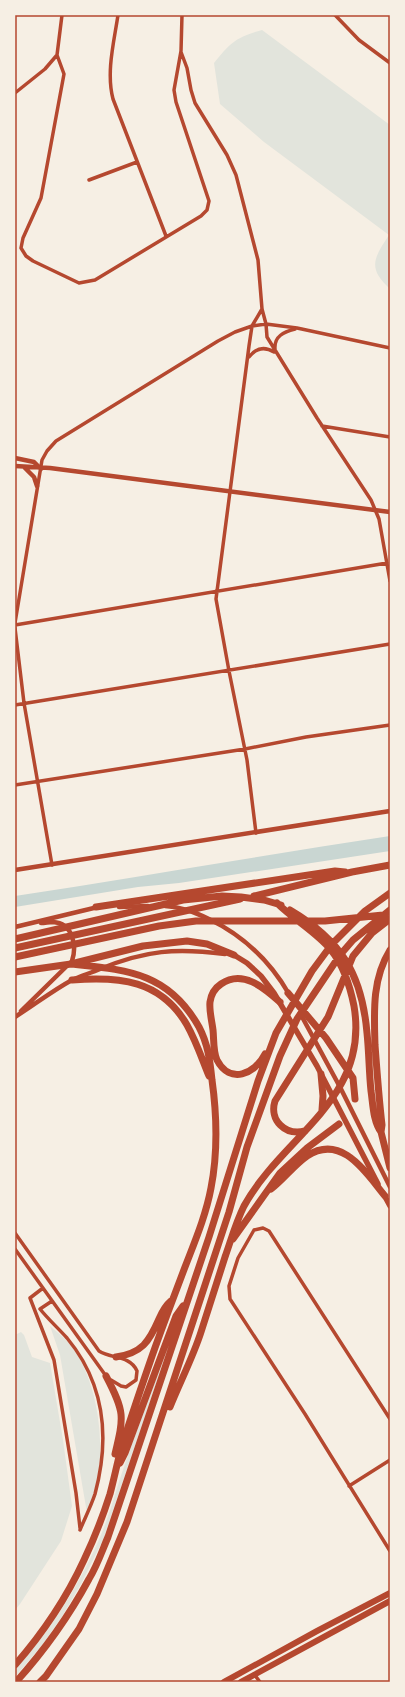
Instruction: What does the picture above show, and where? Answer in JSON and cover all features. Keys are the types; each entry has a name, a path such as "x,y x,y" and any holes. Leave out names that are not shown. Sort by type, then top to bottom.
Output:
{"highway":[{"path":"15,948 285,890 352,872 390,865"},
{"path":"96,907 335,871 352,872"},
{"path":"280,1002 250,980 238,978 227,981 218,986 210,1001 216,1056 221,1066 228,1072 243,1074 254,1068 263,1057 312,971 332,944 365,911 390,893"},
{"path":"15,939 183,900 222,896 241,897 277,903 292,910 323,934 347,961 356,978 365,1013 376,1126 381,1132"},
{"path":"151,1454 200,1334 238,1219 247,1202 272,1166 309,1127 335,1095 350,1067 355,1049 356,1032 352,997 341,966 332,951 320,939 288,914 277,903"},
{"path":"40,1682 45,1679 79,1629 97,1594 127,1522 151,1454 229,1212 247,1147 280,1056 297,1019 340,955 353,940 390,910"},
{"path":"15,957 159,926 196,921 325,921 390,914"},
{"path":"321,1074 323,1102 318,1121 311,1128 302,1132 294,1132 284,1129 277,1122 274,1114 273,1105 276,1097 328,1017 353,956 372,933 390,919"},
{"path":"15,972 71,964 143,946 187,941 207,944 234,955"},
{"path":"390,950 379,973 374,1002 377,1084 382,1125 381,1132 390,1168"},
{"path":"15,1665 53,1617 85,1559 102,1517 121,1450 142,1387 206,1211 211,1188 216,1141 215,1103 209,1050 192,1016 175,996 154,981 144,976 111,968 71,964"},
{"path":"72,980 104,978 130,981 160,994 170,1003 188,1026 213,1085"},
{"path":"288,993 326,1038 353,1078 355,1099"},
{"path":"16,1682 56,1633 80,1596 93,1571 115,1516 223,1194 258,1081 276,1033"},
{"path":"230,1242 239,1233 280,1174 307,1148 339,1124"},
{"path":"268,1192 308,1156 315,1152 332,1148 341,1151 355,1162 366,1172 385,1196"},
{"path":"116,1357 137,1351 145,1345 156,1327 165,1306 173,1300"},
{"path":"116,1468 125,1453 176,1316 188,1300"},
{"path":"106,1376 116,1395 122,1413 122,1423 114,1461 116,1468"}],"main road":[{"path":"234,955 247,963 261,976 280,1002 321,1074 390,1206"},
{"path":"224,1682 317,1630 390,1593"},
{"path":"241,1682 390,1601"}],"street":[{"path":"62,15 57,55 64,74 41,198 23,238 21,248 26,256 33,261 79,283 96,280 201,216 208,206 209,202 176,102 174,90 181,51 182,15"},
{"path":"118,15 110,75 110,86 137,162 166,236"},
{"path":"335,15 359,40 390,63"},
{"path":"181,51 187,68 195,103 227,155 236,175 258,260 262,309 266,324 267,337 322,426 371,500 376,510 390,581"},
{"path":"15,94 45,70 57,55"},
{"path":"89,180 137,162"},
{"path":"256,833 245,749 216,599 252,326 262,309"},
{"path":"52,865 39,781 24,703 15,626 37,486 42,460 46,451 56,441 218,341 235,332 252,326 266,324 298,328 390,348"},
{"path":"275,352 275,343 277,338 283,333 298,328"},
{"path":"248,358 256,350 263,348 275,352"},
{"path":"322,426 390,437"},
{"path":"15,458 34,462 41,469"},
{"path":"15,466 41,469 50,468 132,478 390,512"},
{"path":"25,468 34,477 37,486"},
{"path":"15,626 217,592 226,589 387,563"},
{"path":"15,705 390,644"},
{"path":"15,785 245,749 306,737 390,725"},
{"path":"15,870 390,811"},
{"path":"21,926 96,907 176,907 225,926 254,948 270,965 288,993 341,1088 390,1187"},
{"path":"15,927 54,922 61,924 69,930 72,935 75,950 72,961 15,1016"},
{"path":"15,1016 72,980 123,960 144,954 183,950 234,955"},
{"path":"390,1419 269,1231 260,1228 251,1233 238,1258 229,1286 230,1300 305,1414 390,1551"},
{"path":"15,1233 96,1348 103,1354 134,1364 137,1371 136,1380 126,1387 121,1386 106,1376 15,1249"},
{"path":"43,1288 30,1298 54,1360 76,1493 80,1530 94,1495 100,1472 104,1447 103,1432 99,1400 91,1379 67,1338 40,1309 52,1301"},
{"path":"349,1486 390,1460"},
{"path":"254,1674 260,1682"}],"shaded area":[{"path":"262,30 390,125 390,289 378,275 375,263 380,250 389,235 264,142 220,104 214,63 234,42 246,35"},
{"path":"390,836 390,851 179,883 138,887 15,907 15,896"},
{"path":"50,1326 64,1338 76,1352 84,1367 95,1400 100,1436 99,1468 87,1513 60,1355"},
{"path":"21,1332 24,1335 32,1357 50,1363 72,1506 61,1541 15,1610 15,1335"},
{"path":"172,1336 103,1540 81,1584 63,1615 43,1644 15,1677 15,1670 54,1621 65,1604 95,1549"}]}
